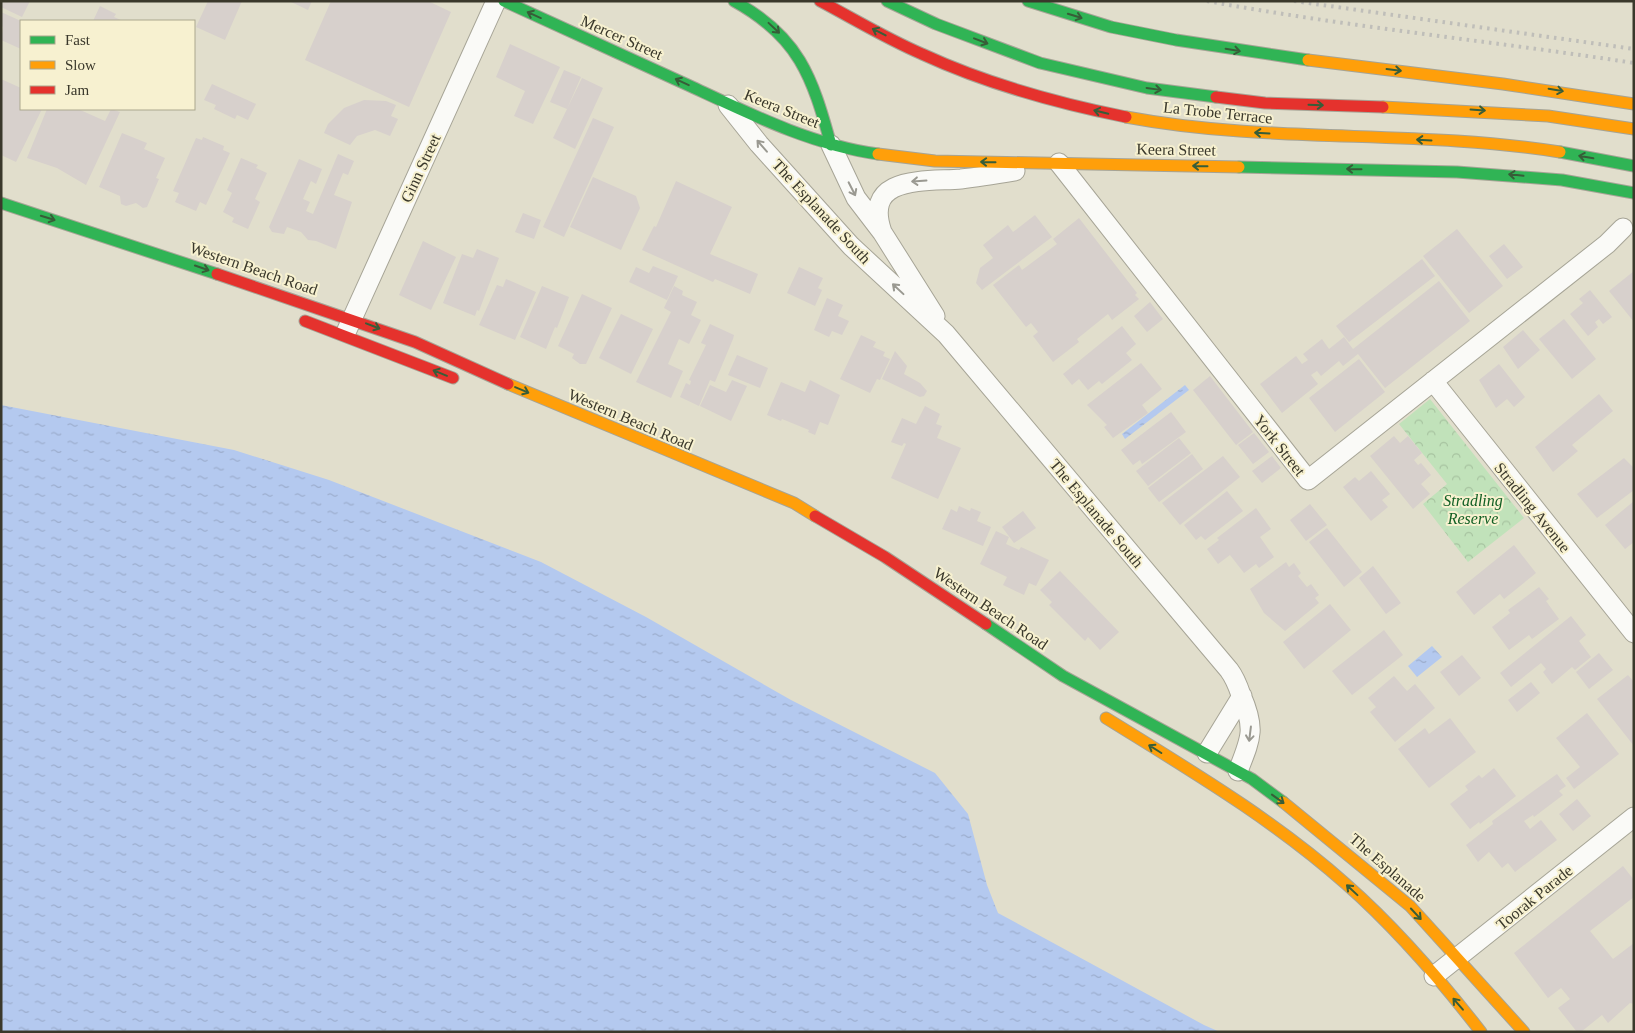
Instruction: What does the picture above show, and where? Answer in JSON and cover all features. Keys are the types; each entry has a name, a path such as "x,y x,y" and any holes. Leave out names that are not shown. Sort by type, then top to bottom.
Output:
{"main road":[{"name":"Mercer Street","path":"504,1 726,103"},
{"name":"The Esplanade South","path":"734,1 756,13 775,28 802,61 815,87 831,145"},
{"name":"La Trobe Terrace","path":"820,1 922,54 977,75 1064,103 1157,122 1240,132 1423,140 1524,147 1634,166"},
{"name":"La Trobe Terrace","path":"887,1 936,24 1040,63 1147,88 1265,103 1469,110 1548,116 1634,129"},
{"path":"1028,1 1110,27 1240,51 1552,89 1634,104"},
{"name":"Keera Street","path":"726,103 831,145 934,161 1465,172 1562,180 1634,193"},
{"name":"Western Beach Road","path":"1,203 348,327 462,382"},
{"name":"Western Beach Road","path":"290,316 415,342 510,385 794,503 885,557 1063,676 1207,753"},
{"path":"1096,712 1196,775 1207,753"},
{"name":"The Esplanade","path":"1207,753 1228,781 1297,845 1346,884 1389,926 1481,1032"},
{"name":"The Esplanade","path":"1196,775 1228,781 1298,813 1366,867 1410,906 1524,1032"}],"street":[{"name":"Ginn Street","path":"348,327 496,1"},
{"name":"The Esplanade South","path":"726,103 759,144 851,246 946,334 1229,670 1249,712 1251,727 1248,744 1228,781"},
{"name":"The Esplanade South","path":"831,145 856,198 882,232 946,334"},
{"path":"882,232 879,217 882,201 891,188 900,183 988,176 1057,163"},
{"name":"York Street","path":"1057,163 1308,480 1607,244 1623,228"},
{"name":"Stradling Avenue","path":"1433,381 1634,632"},
{"path":"1207,753 1242,696"},
{"name":"Toorak Parade","path":"1434,976 1458,959 1634,817"}],"green space":[{"name":"Stradling Reserve","path":"1430,399 1524,518 1468,562 1423,504 1447,484 1399,424"}],"water":[{"path":"1185,385 1189,390 1125,439 1122,434"},
{"path":"1,405 234,450 329,480 541,562 646,617 791,700 935,773 968,814 987,885 998,913 1220,1032 1,1032"},
{"path":"1432,646 1442,657 1417,677 1408,666"}],"building":[{"path":"1,1 30,1 22,17 1,7"},
{"path":"208,1 242,1 225,40 196,27"},
{"path":"289,1 312,1 308,10"},
{"path":"331,1 428,1 451,12 409,107 305,60"},
{"path":"100,6 116,14 114,17 121,20 93,20"},
{"path":"1,12 20,21 20,49 1,40 3,27 1,26"},
{"path":"510,44 560,67 533,124 514,116 525,91 496,77"},
{"path":"564,70 581,77 567,109 550,102"},
{"path":"582,78 603,88 575,149 553,138"},
{"path":"1,79 20,88 20,110 42,110 16,162 1,155"},
{"path":"212,84 256,104 248,120 237,115 235,119 214,109 216,105 204,100"},
{"path":"364,100 386,101 396,105 391,116 398,119 390,136 375,130 357,136 350,145 324,133 328,124 344,108"},
{"path":"47,110 80,110 105,121 110,110 120,112 86,185 57,168 27,158"},
{"path":"593,118 614,127 564,237 543,227"},
{"path":"122,133 147,143 144,149 165,158 156,178 159,179 147,207 143,208 136,203 126,206 121,204 120,196 99,187"},
{"path":"203,137 224,146 223,150 230,153 206,205 200,202 196,211 175,202 179,193 173,191 196,138 202,140"},
{"path":"338,154 354,161 348,175 343,173 334,195 352,202 336,249 308,240 301,232 287,227 284,234 272,232 269,227 299,159 322,169 316,184 311,181 303,199 310,202 306,211 313,214"},
{"path":"241,158 258,165 256,168 267,173 255,199 260,202 248,229 232,222 234,218 223,212 232,193 227,190"},
{"path":"593,177 636,196 640,208 621,250 570,227"},
{"path":"676,181 732,207 710,254 758,274 750,294 715,279 713,282 642,250 654,226 656,227"},
{"path":"523,213 541,220 534,239 515,232"},
{"path":"1035,215 1052,237 982,290 976,283 980,268 993,258 983,245 1008,225 1013,232"},
{"path":"1079,218 1137,293 1135,295 1139,299 1112,320 1108,314 1077,339 1079,342 1053,362 1033,336 1038,332 1031,323 1026,327 993,285 1019,265 1022,270 1057,244 1053,239"},
{"path":"1457,229 1503,286 1469,313 1423,256"},
{"path":"423,241 456,257 431,310 399,295"},
{"path":"1504,244 1523,267 1507,279 1489,256"},
{"path":"477,249 499,258 479,311 477,310 475,316 443,303 462,254 473,258"},
{"path":"1422,259 1435,276 1349,342 1336,326"},
{"path":"653,266 678,276 667,300 629,282 636,267 649,273"},
{"path":"799,267 823,278 818,288 822,290 815,306 787,293"},
{"path":"1634,271 1634,322 1609,291"},
{"path":"506,279 536,292 515,340 479,325 497,285 503,287"},
{"path":"1439,281 1470,321 1385,388 1358,354 1343,366 1339,361 1321,376 1317,371 1311,375 1318,384 1282,413 1260,384 1296,356 1302,364 1308,360 1303,354 1322,339 1329,349 1344,337 1353,349"},
{"path":"542,286 569,297 557,328 555,327 546,349 520,337"},
{"path":"674,286 683,291 682,295 697,302 691,315 701,320 689,344 679,339 668,364 683,371 671,398 636,382 671,312 664,308"},
{"path":"1590,290 1612,317 1603,324 1599,319 1595,322 1598,327 1588,336 1570,314 1583,303 1579,299"},
{"path":"582,294 612,308 586,364 580,364 572,358 574,354 558,346"},
{"path":"827,298 843,305 838,316 849,321 842,335 832,331 829,337 814,330"},
{"path":"1150,302 1163,319 1147,332 1134,316"},
{"path":"621,314 653,329 631,374 599,358"},
{"path":"1564,319 1596,359 1572,379 1539,339"},
{"path":"710,324 734,335 715,382 710,380 699,406 680,397 686,383 690,385 691,381 689,380 706,345 701,343"},
{"path":"1122,326 1136,344 1126,353 1132,360 1102,384 1099,381 1088,390 1079,379 1072,385 1063,374"},
{"path":"1523,330 1540,350 1518,369 1503,347"},
{"path":"861,335 876,342 873,347 885,352 883,356 890,359 880,380 877,379 870,393 840,379"},
{"path":"895,351 907,366 904,374 920,383 927,391 924,396 920,397 882,379"},
{"path":"737,355 768,368 760,388 728,375"},
{"path":"1359,359 1385,392 1335,432 1309,398"},
{"path":"1141,363 1162,389 1142,405 1148,413 1113,438 1104,427 1107,425 1087,405"},
{"path":"1499,364 1525,397 1514,407 1507,399 1496,408 1479,380"},
{"path":"1210,376 1253,432 1236,445 1193,390"},
{"path":"732,380 747,386 731,421 700,406 710,385 726,392"},
{"path":"810,380 840,395 828,425 820,422 815,435 808,432 809,430 767,415 781,382 805,392"},
{"path":"1599,394 1613,411 1572,445 1578,451 1553,472 1535,447"},
{"path":"925,406 940,414 936,424 942,426 937,438 961,448 938,499 891,478 906,444 904,443 902,446 891,442 902,418 916,424"},
{"path":"1171,412 1186,432 1142,464 1140,460 1133,465 1121,450"},
{"path":"1254,433 1269,452 1253,464 1238,445"},
{"path":"1394,436 1400,443 1408,436 1422,453 1414,460 1418,465 1421,463 1431,475 1421,484 1430,494 1413,509 1370,456"},
{"path":"1179,438 1191,453 1148,486 1136,471"},
{"path":"1192,454 1203,469 1159,502 1148,488"},
{"path":"1223,456 1240,477 1180,525 1162,503"},
{"path":"1272,456 1281,468 1262,483 1252,471"},
{"path":"1624,458 1634,468 1634,490 1597,518 1577,494"},
{"path":"1371,471 1390,494 1382,500 1388,507 1371,521 1343,487 1355,477 1359,481"},
{"path":"1227,491 1243,511 1205,540 1201,536 1196,540 1184,525"},
{"path":"1634,501 1634,542 1625,549 1605,525"},
{"path":"1310,504 1327,525 1306,541 1290,520"},
{"path":"959,506 970,511 971,508 981,512 977,521 991,527 983,546 942,529 951,509 957,512"},
{"path":"1256,508 1271,529 1260,537 1274,557 1259,568 1256,564 1244,573 1230,555 1218,564 1207,549 1219,540 1217,538"},
{"path":"1023,511 1036,528 1014,543 1002,527"},
{"path":"1327,528 1362,572 1344,587 1309,542"},
{"path":"996,531 1009,537 1006,544 1019,550 1021,547 1049,560 1036,586 1029,583 1024,595 1003,585 1007,577 980,564"},
{"path":"1514,545 1536,573 1504,599 1500,594 1474,615 1456,592"},
{"path":"1286,562 1289,567 1294,563 1301,573 1298,576 1307,587 1311,584 1319,595 1315,598 1319,603 1285,631 1264,613 1250,589"},
{"path":"1373,566 1401,603 1386,614 1359,578"},
{"path":"1060,571 1119,632 1100,650 1088,637 1085,641 1049,605 1052,602 1040,590"},
{"path":"1539,587 1549,599 1546,601 1559,619 1532,639 1529,635 1509,650 1492,627 1510,613 1508,610"},
{"path":"1330,604 1351,630 1304,669 1283,642"},
{"path":"1571,616 1586,635 1579,641 1591,657 1575,670 1572,667 1552,684 1543,672 1546,669 1541,663 1511,687 1500,673"},
{"path":"1384,630 1403,655 1352,695 1332,671"},
{"path":"1599,653 1613,670 1589,689 1576,672"},
{"path":"1462,655 1481,678 1459,696 1440,672"},
{"path":"1628,675 1634,682 1634,746 1597,699"},
{"path":"1394,676 1407,691 1415,684 1435,708 1395,742 1370,712 1376,707 1368,698"},
{"path":"1531,682 1540,693 1517,712 1508,700"},
{"path":"1587,713 1619,754 1574,789 1566,778 1580,767 1556,738"},
{"path":"1450,718 1476,752 1429,788 1398,749 1425,728 1429,734"},
{"path":"1494,768 1516,796 1480,824 1479,822 1470,829 1450,804 1468,790 1465,786 1479,775 1482,778"},
{"path":"1557,774 1566,786 1559,791 1563,795 1534,817 1533,815 1524,821 1530,829 1541,820 1557,840 1515,872 1508,863 1502,868 1489,852 1478,862 1466,845 1493,824 1492,821"},
{"path":"1577,799 1591,816 1573,831 1559,814"},
{"path":"1623,866 1634,880 1634,897 1590,931 1613,959 1634,943 1634,1004 1630,1003 1608,1023 1602,1015 1581,1032 1577,1032 1558,1008 1570,999 1561,988 1548,998 1514,953"}],"railway":[{"path":"1207,1 1313,19 1634,63"},
{"path":"1294,1 1634,49"}],"traffic: fast":[{"path":"504,1 782,127 829,144 878,154"},
{"path":"734,1 774,29 800,61 817,98 831,145"},
{"path":"887,1 936,24 1040,63 1147,88 1216,97"},
{"path":"1028,1 1111,27 1176,40 1308,60"},
{"path":"1560,152 1634,166"},
{"path":"1239,167 1457,172 1562,180 1634,193"},
{"path":"1,203 217,274"},
{"path":"986,624 1063,676 1252,779 1283,802"}],"traffic: slow":[{"path":"1308,60 1503,84 1634,104"},
{"path":"1383,107 1548,116 1634,129"},
{"path":"1126,117 1234,131 1452,141 1560,152"},
{"path":"878,154 935,161 1239,167"},
{"path":"508,384 794,503 815,516"},
{"path":"1106,718 1260,816 1318,860 1400,936 1481,1032"},
{"path":"1283,802 1410,906 1524,1032"}],"traffic: jam":[{"path":"820,1 896,42 971,75 1022,92 1126,117"},
{"path":"1216,97 1265,103 1383,107"},
{"path":"217,274 415,342 508,384"},
{"path":"305,321 453,378"},
{"path":"815,516 885,557 986,624"}]}
